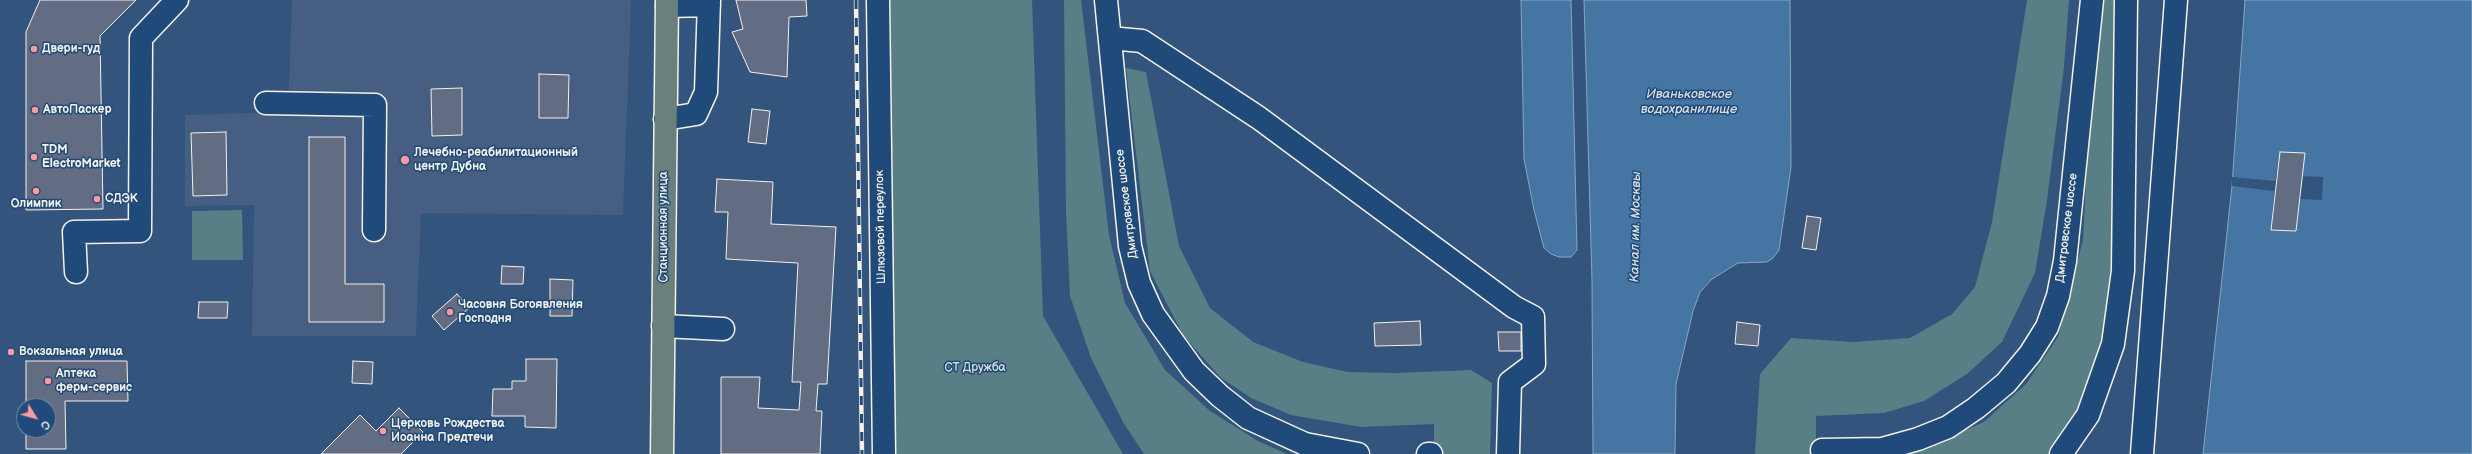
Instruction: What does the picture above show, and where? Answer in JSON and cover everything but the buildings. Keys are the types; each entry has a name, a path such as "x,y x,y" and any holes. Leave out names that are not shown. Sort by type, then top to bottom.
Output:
{"main road":[{"name":"Станционная улица","path":"662,454 667,3"}],"street":[{"path":"76,272 74,232 140,231 141,38 177,0"},
{"name":"Шлюзовой переулок","path":"878,0 884,454"},
{"name":"Дмитровское шоссе","path":"1106,0 1130,246 1139,283 1153,314 1194,371 1220,396 1248,418 1305,444 1358,454"},
{"name":"Дмитровское шоссе","path":"1822,450 1882,448 1918,439 1948,427 1976,408 2006,383 2030,354 2047,327 2058,296 2065,261 2092,0"},
{"path":"2060,454 2088,415 2113,344 2123,271 2126,0"},
{"path":"2142,454 2176,0"},
{"path":"665,120 696,114 706,92 709,2 667,3"},
{"path":"1110,38 1142,41 1246,109 1514,307 1533,317 1534,364 1510,382 1508,454"},
{"path":"266,103 375,104 374,230"},
{"path":"663,326 723,329"}],"shaded area":[{"name":"Лечебно-реабилитационный центр Дубна","path":"292,0 631,0 623,215 421,213 416,336 252,336 254,205 185,206 185,115 288,112"}],"green space":[{"name":"СТ Дружба","path":"880,0 1032,0 1043,316 1123,454 892,454"},
{"path":"1064,0 1081,0 1109,235 1125,303 1165,370 1210,411 1258,441 1287,454 1144,454 1123,422 1091,358 1070,296 1066,212"},
{"path":"2027,0 2069,0 2064,67 2047,200 2035,273 2002,342 1967,374 1924,401 1884,413 1816,416 1816,454 1755,454 1760,374 1791,338 1854,342 1910,338 1952,314 1975,287 1992,222"},
{"path":"2100,0 2126,0 2116,350 2069,454 1909,454 1984,422 2026,384 2058,337 2083,240 2090,105"},
{"path":"1126,68 1146,72 1179,246 1210,308 1253,342 1303,362 1348,372 1397,373 1471,370 1492,383 1490,454 1434,454 1434,424 1361,427 1291,415 1251,398 1220,377 1183,335 1150,271"},
{"path":"242,210 243,260 192,260 192,211"}],"water":[{"path":"1521,0 1571,0 1577,250 1571,257 1559,257 1551,254 1544,248 1534,210 1524,159"},
{"name":"Иваньковское водохранилище","path":"1584,0 1790,0 1791,167 1779,250 1773,258 1767,262 1738,263 1712,279 1700,292 1693,311 1676,384 1675,454 1593,454 1592,280"},
{"path":"2245,0 2472,0 2472,454 2203,454 2232,186"}],"pier":[{"path":"2280,152 2302,176 2323,177 2322,200 2300,199 2296,231 2271,230 2274,191 2232,186 2232,177 2275,181"}],"railway":[{"path":"856,0 862,454"}],"place":[{"name":"Двери-гуд","path":"34,49"},
{"name":"АвтоПаскер","path":"35,110"},
{"name":"TDM ElectroMarket","path":"34,157"},
{"name":"Лечебно-реабилитационный центр Дубна","path":"405,160"},
{"name":"Олимпик","path":"36,191"},
{"name":"СДЭК","path":"97,199"},
{"name":"Часовня Богоявления Господня","path":"450,312"},
{"name":"Вокзальная улица","path":"11,352"},
{"name":"Аптека ферм-сервис","path":"48,381"},
{"name":"Церковь Рождества Иоанна Предтечи","path":"383,431"}],"water label":[{"name":"Канал им. Москвы","path":"1636,227"}]}
